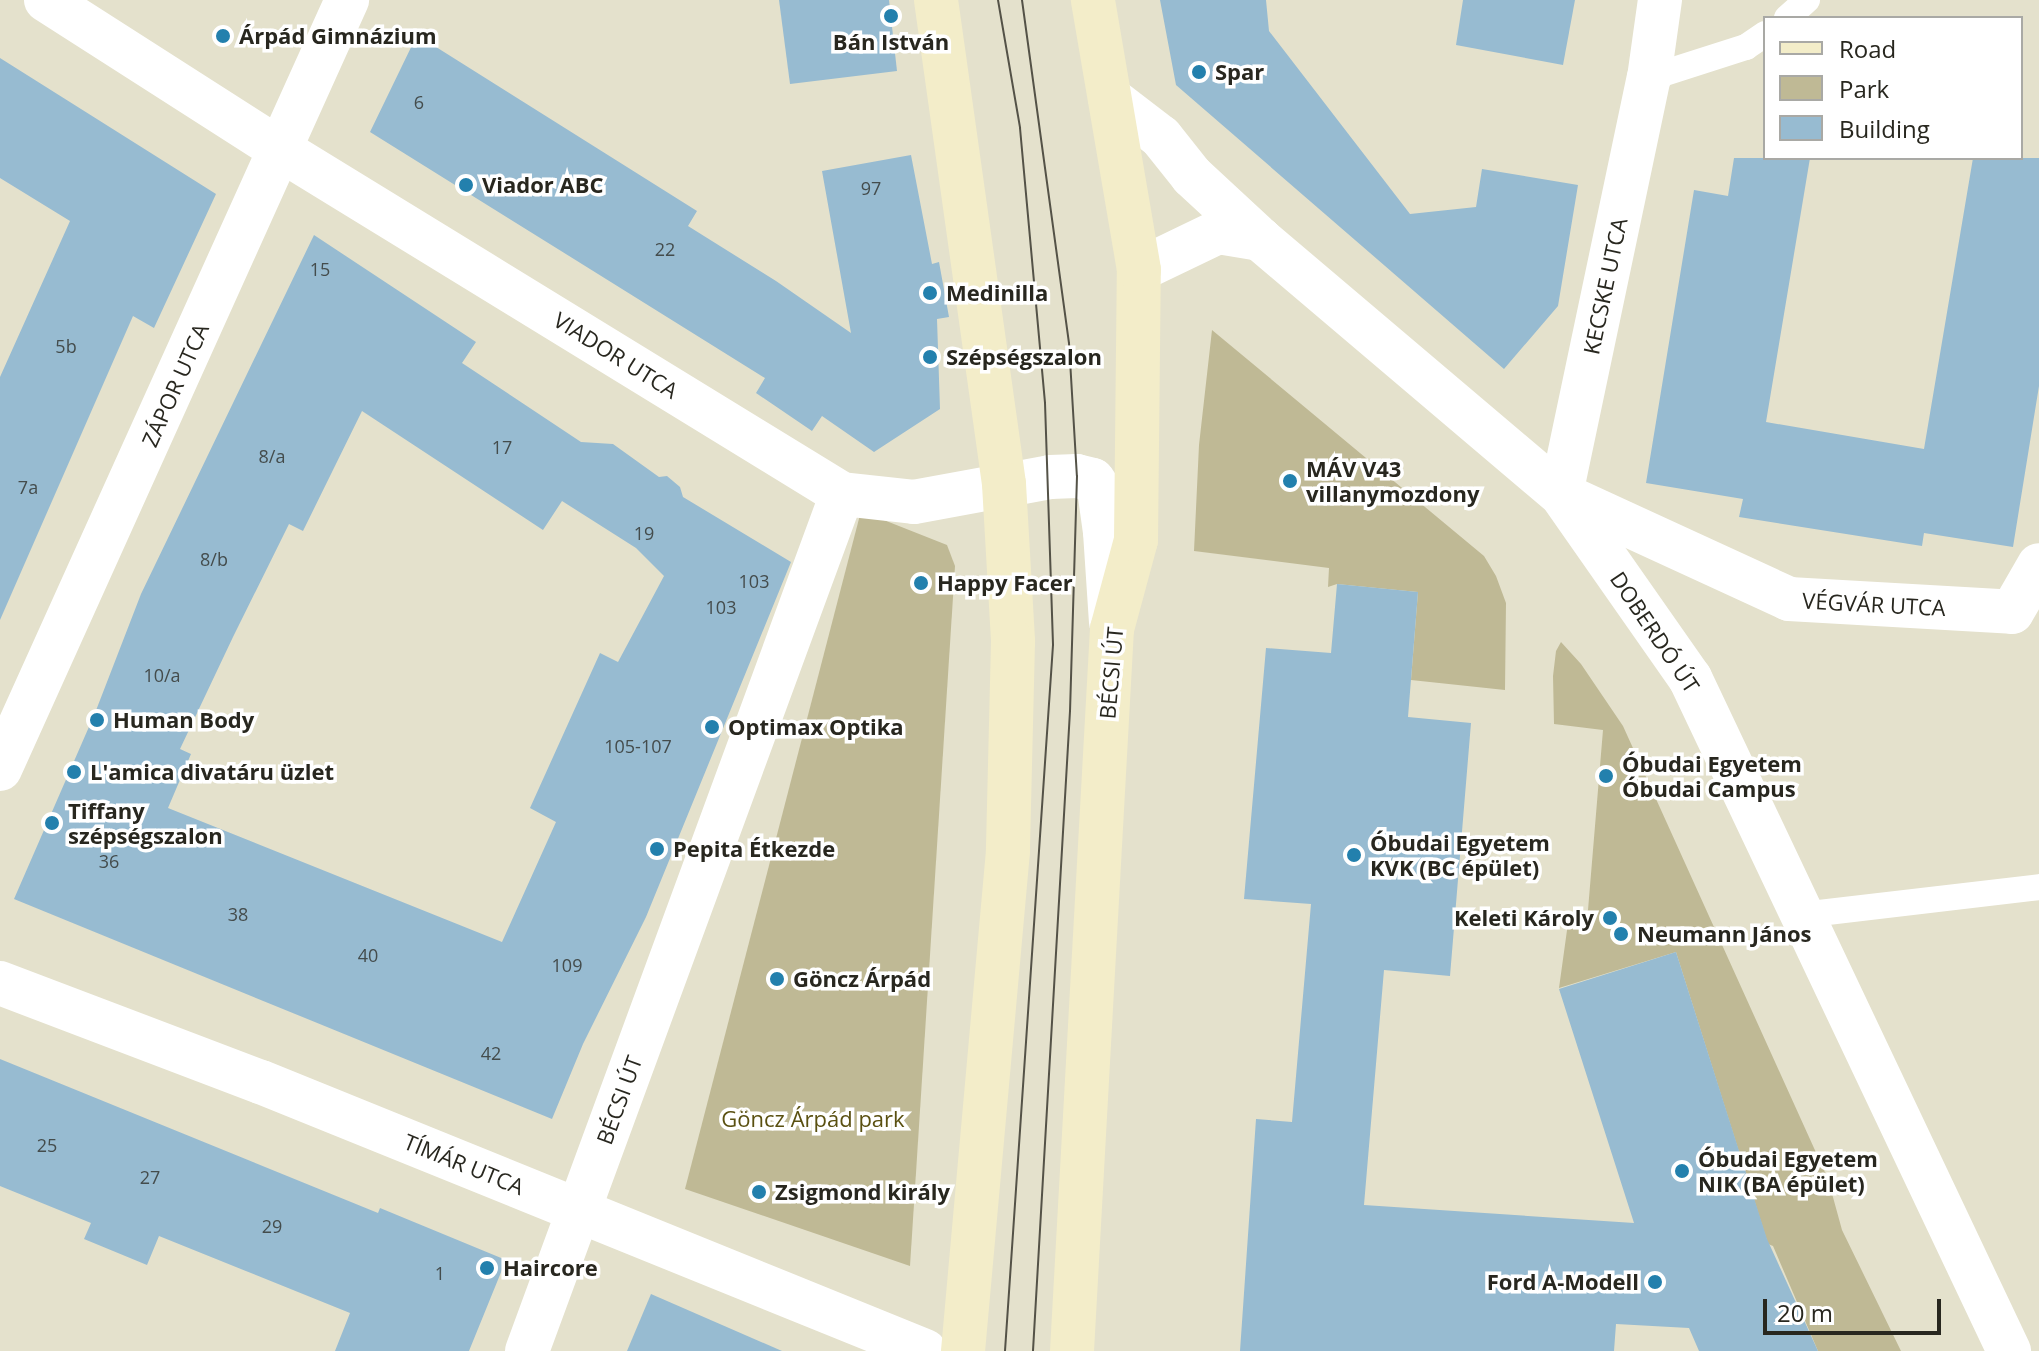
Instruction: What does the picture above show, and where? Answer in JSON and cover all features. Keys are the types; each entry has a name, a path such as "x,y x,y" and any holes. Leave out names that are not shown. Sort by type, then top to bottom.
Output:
{"main road":[{"path":"936,0 1004,484 1013,642 1008,851 963,1351"},
{"name":"BÉCSI ÚT","path":"1072,1351 1112,629 1136,540 1139,270 1093,0"}],"street":[{"name":"VIADOR UTCA","path":"46,0 281,150 842,494 914,502 1004,484 1077,476 1093,480 1099,489 1105,532 1112,629"},
{"name":"ZÁPOR UTCA","path":"0,769 347,0"},
{"name":"KECSKE UTCA","path":"1561,494 1649,78 1660,0"},
{"name":"DOBERDÓ ÚT","path":"1110,98 1161,137 1192,176 1260,239 1561,494 1690,678 2009,1351"},
{"path":"1139,270 1218,232 1260,239"},
{"name":"BÉCSI ÚT","path":"527,1351 842,494"},
{"name":"VÉGVÁR UTCA","path":"1561,494 1789,599 2012,612 2039,565"},
{"name":"TÍMÁR UTCA","path":"0,983 261,1082 925,1351"}],"lane":[{"path":"1789,16 1807,0"},
{"path":"1649,78 1746,47 1763,35"},
{"path":"1802,915 2039,887"}],"green space":[{"path":"1212,330 1484,556 1506,603 1505,690 1411,680 1418,592 1337,584 1328,587 1329,568 1194,551 1199,445"},
{"name":"Göncz Árpád park","path":"861,511 947,545 955,566 910,1266 685,1189"},
{"path":"1561,642 1581,664 1623,726 1828,1179 1842,1230 1901,1351 1818,1351 1773,1246 1768,1244 1676,952 1559,988 1568,923 1587,922 1603,730 1554,724 1553,676 1556,651"}],"building":[{"path":"779,0 889,0 897,71 790,84"},
{"path":"1160,0 1266,0 1269,31 1410,214 1476,207 1482,169 1578,185 1558,306 1504,369 1176,85"},
{"path":"1463,0 1575,0 1563,65 1456,45"},
{"path":"417,35 697,211 688,226 851,333 822,171 911,155 932,264 939,262 949,317 937,319 940,409 874,452 822,416 812,431 756,393 765,378 370,132"},
{"path":"0,58 216,194 154,328 133,316 0,620 0,377 70,221 0,178"},
{"path":"1734,158 1810,160 1766,422 1924,449 1973,160 2039,158 2039,386 2013,547 1924,533 1922,546 1739,517 1743,499 1646,483 1694,190 1728,196"},
{"path":"314,235 476,342 462,363 581,442 613,444 659,477 667,476 680,487 683,497 791,562 646,917 583,1044 552,1119 14,899 95,713 141,594","holes":["362,411 543,530 562,501 636,548 664,576 618,662 600,653 530,808 556,822 502,942 168,808 191,754 180,749 233,637 289,524 303,531"]},
{"name":"Óbudai Egyetem NIK (BA épület)","path":"1337,584 1418,592 1408,717 1471,723 1450,976 1384,970 1364,1205 1634,1223 1559,989 1676,952 1767,1239 1818,1351 1699,1351 1689,1328 1616,1324 1614,1351 1240,1351 1256,1119 1292,1122 1311,904 1244,899 1266,648 1331,653"},
{"path":"0,1059 378,1213 380,1208 506,1260 469,1351 335,1351 350,1313 159,1236 147,1265 84,1239 91,1223 0,1186"},
{"path":"651,1294 782,1351 627,1351"}],"tram line":[{"path":"998,0 1020,128 1045,403 1053,645 1005,1351"},
{"path":"1022,0 1069,343 1077,476 1070,711 1033,1351"}],"place":[{"name":"Bán István","path":"891,16"},
{"name":"Árpád Gimnázium","path":"223,36"},
{"name":"Spar","path":"1199,72"},
{"name":"Viador ABC","path":"466,185"},
{"name":"Medinilla","path":"930,293"},
{"name":"Szépségszalon","path":"930,357"},
{"name":"MÁV V43 villanymozdony","path":"1290,481"},
{"name":"Happy Facer","path":"921,583"},
{"name":"Human Body","path":"97,720"},
{"name":"Optimax Optika","path":"712,727"},
{"name":"L'amica divatáru üzlet","path":"74,772"},
{"name":"Óbudai Egyetem Óbudai Campus","path":"1606,776"},
{"name":"Tiffany szépségszalon","path":"52,823"},
{"name":"Pepita Étkezde","path":"657,849"},
{"name":"Óbudai Egyetem KVK (BC épület)","path":"1354,855"},
{"name":"Keleti Károly","path":"1610,918"},
{"name":"Neumann János","path":"1621,934"},
{"name":"Göncz Árpád","path":"777,979"},
{"name":"Óbudai Egyetem NIK (BA épület)","path":"1682,1171"},
{"name":"Zsigmond király","path":"759,1192"},
{"name":"Haircore","path":"487,1268"},
{"name":"Ford A-Modell","path":"1655,1282"}]}
